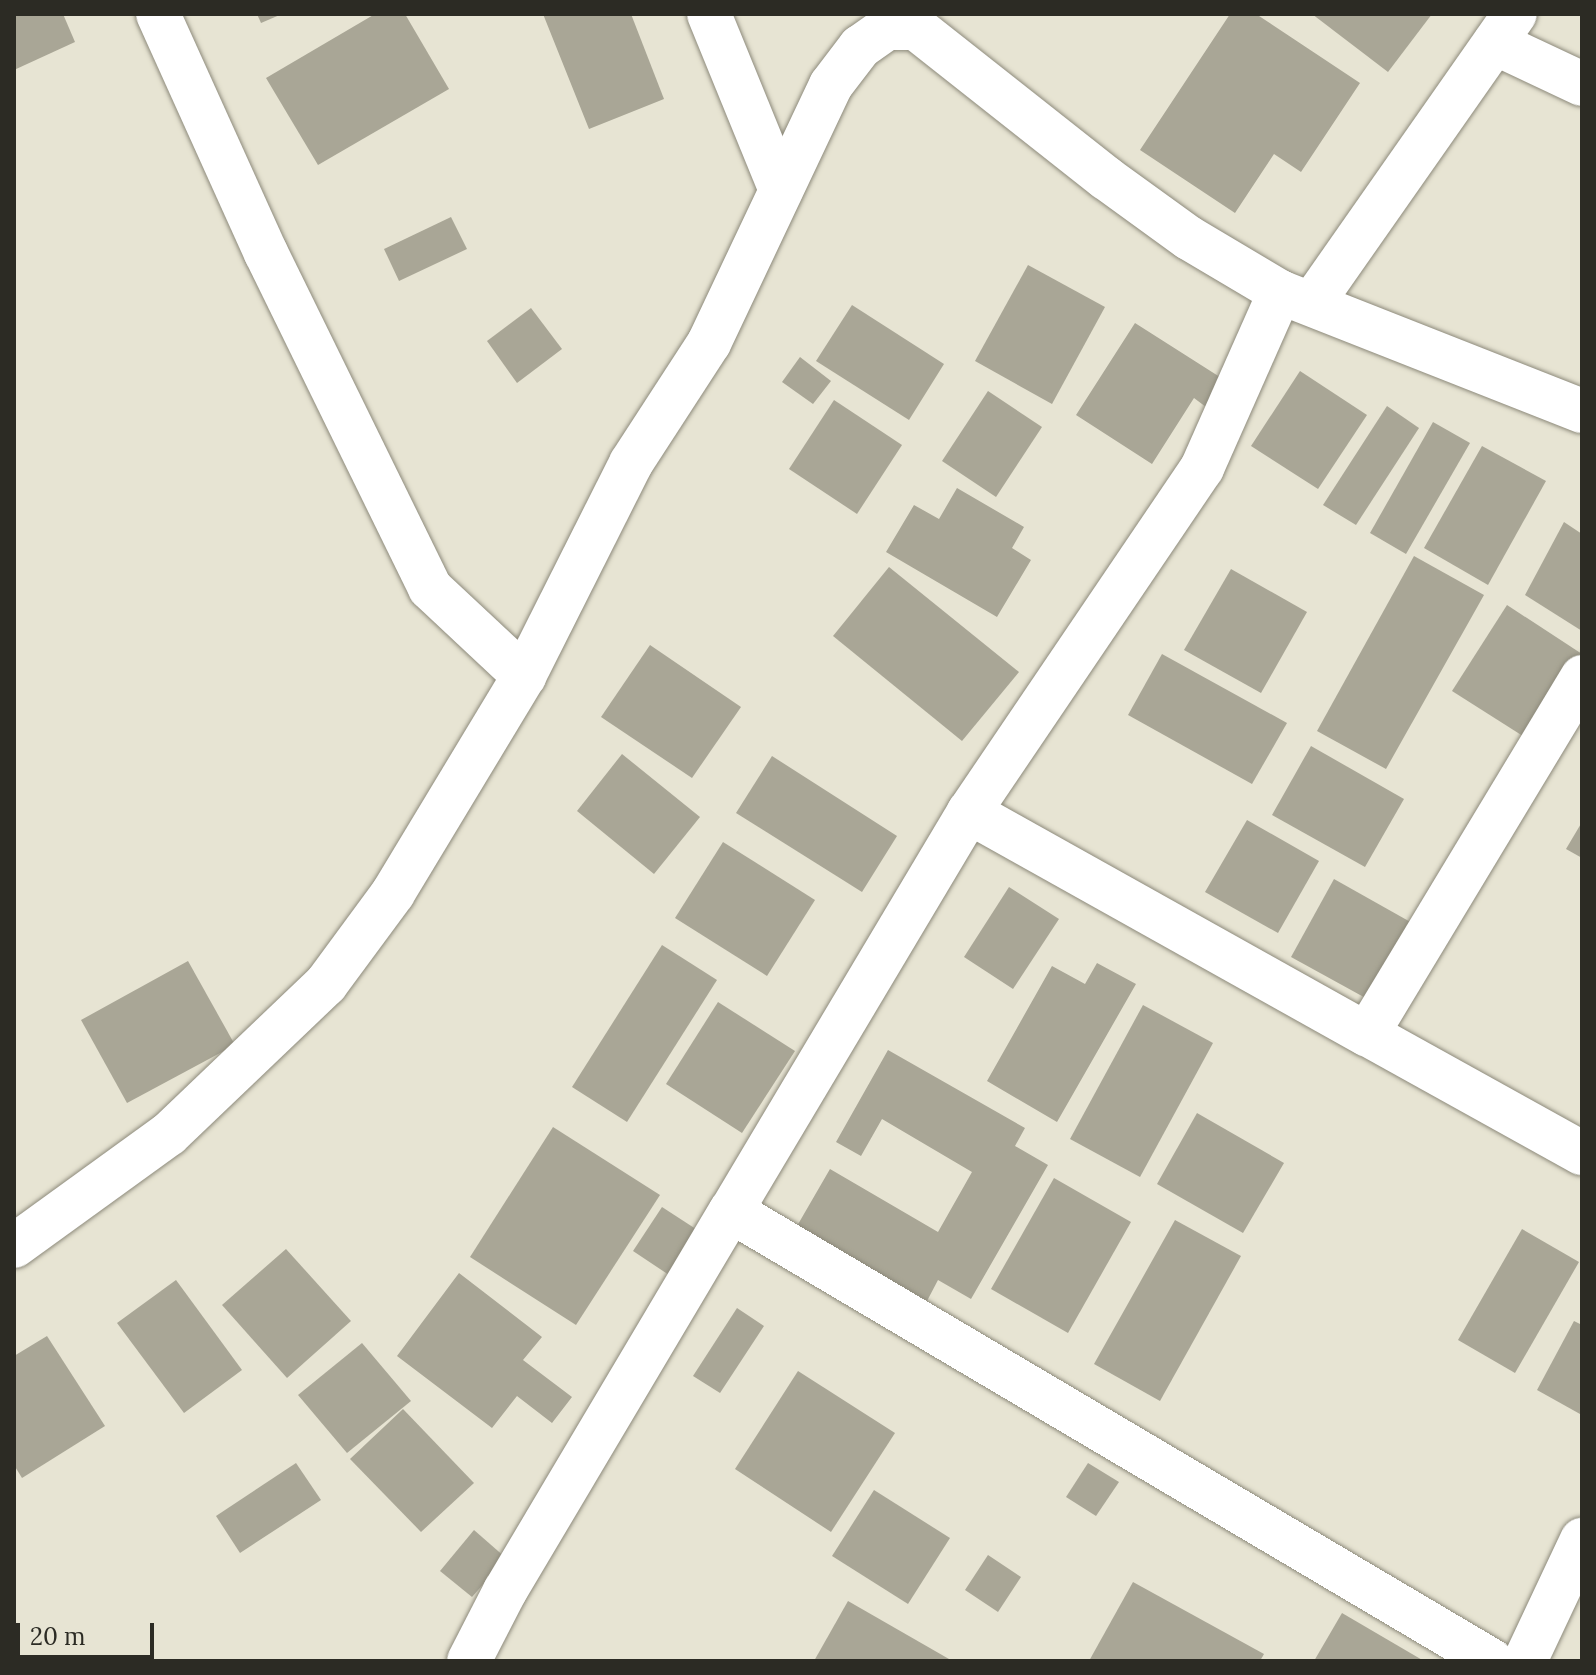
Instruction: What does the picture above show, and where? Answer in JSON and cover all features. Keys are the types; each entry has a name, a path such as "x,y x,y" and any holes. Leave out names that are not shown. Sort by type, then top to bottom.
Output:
{"street":[{"path":"158,14 266,253 430,588 524,676"},
{"path":"709,14 781,190"},
{"path":"14,1246 169,1134 326,984 393,893 524,676 631,463 722,317 831,85 860,47 887,28 916,28 1189,238 1296,297 1582,411"},
{"path":"469,1661 505,1591 969,812 1202,468 1296,297 1505,28 1582,84"},
{"path":"1367,1034 1582,677"},
{"path":"969,812 1582,1153"},
{"path":"731,1211 1492,1661"},
{"path":"1525,1661 1582,1540"}],"building":[{"path":"14,14 63,14 75,42 14,70"},
{"path":"257,14 282,14 261,23"},
{"path":"375,14 405,14 449,89 318,165 266,78"},
{"path":"543,14 631,14 664,99 589,129"},
{"path":"1230,14 1256,14 1360,83 1301,172 1274,154 1235,213 1140,150"},
{"path":"1312,14 1432,14 1388,72"},
{"path":"451,217 467,249 399,281 384,249"},
{"path":"1028,265 1105,307 1052,404 975,361"},
{"path":"852,305 944,364 909,420 816,361"},
{"path":"531,308 562,349 517,383 487,341"},
{"path":"1135,323 1223,379 1206,407 1194,398 1152,464 1076,415"},
{"path":"800,357 831,381 813,404 782,382"},
{"path":"1300,371 1367,415 1318,489 1251,446"},
{"path":"988,391 1042,427 996,497 942,461"},
{"path":"834,400 902,445 857,514 789,469"},
{"path":"1387,406 1419,428 1356,525 1323,505"},
{"path":"1433,422 1470,443 1406,554 1370,533"},
{"path":"1482,446 1546,481 1488,585 1424,548"},
{"path":"957,488 1024,527 1012,548 1031,560 997,617 886,552 914,505 939,519"},
{"path":"1564,522 1582,534 1582,631 1525,595"},
{"path":"1414,556 1484,595 1386,769 1317,731"},
{"path":"889,567 1019,672 962,741 833,636"},
{"path":"1231,569 1307,612 1261,693 1184,650"},
{"path":"1507,605 1582,654 1582,669 1534,743 1452,691"},
{"path":"650,645 741,707 692,778 601,717"},
{"path":"1162,654 1287,723 1252,784 1128,715"},
{"path":"1311,746 1404,799 1365,867 1272,815"},
{"path":"622,754 700,817 654,874 577,811"},
{"path":"772,756 897,836 862,892 736,813"},
{"path":"1247,820 1319,861 1278,933 1205,892"},
{"path":"1582,822 1582,858 1566,849"},
{"path":"723,842 815,900 767,976 675,918"},
{"path":"1334,879 1414,924 1371,1001 1291,957"},
{"path":"1009,887 1059,919 1013,989 964,957"},
{"path":"662,945 717,980 627,1122 572,1087"},
{"path":"188,961 235,1045 127,1103 81,1020"},
{"path":"1097,963 1136,984 1057,1122 987,1081 1052,966 1085,984"},
{"path":"718,1002 795,1051 742,1133 666,1084"},
{"path":"1143,1005 1213,1043 1140,1177 1070,1139"},
{"path":"888,1050 1025,1128 1015,1146 1048,1165 971,1299 938,1280 927,1301 797,1226 830,1169 938,1232 972,1172 882,1119 861,1156 836,1142"},
{"path":"1197,1113 1284,1163 1243,1233 1157,1184"},
{"path":"553,1127 660,1195 576,1325 470,1257"},
{"path":"1054,1178 1131,1222 1068,1333 991,1289"},
{"path":"662,1207 702,1233 672,1277 633,1251"},
{"path":"1175,1220 1241,1256 1160,1401 1094,1364"},
{"path":"1522,1229 1579,1262 1515,1373 1458,1340"},
{"path":"286,1249 351,1321 287,1378 222,1305"},
{"path":"459,1273 542,1337 523,1360 572,1397 552,1423 517,1396 492,1428 397,1356"},
{"path":"176,1280 242,1370 184,1413 117,1323"},
{"path":"737,1308 764,1326 720,1393 693,1376"},
{"path":"1574,1321 1582,1325 1580,1414 1537,1390"},
{"path":"47,1336 105,1426 22,1478 14,1465 14,1356"},
{"path":"362,1343 411,1401 347,1453 298,1395"},
{"path":"798,1371 895,1433 831,1532 735,1469"},
{"path":"403,1409 474,1483 421,1532 350,1459"},
{"path":"296,1463 321,1500 240,1553 216,1516"},
{"path":"1088,1463 1119,1482 1096,1516 1066,1497"},
{"path":"874,1490 950,1538 908,1604 832,1556"},
{"path":"474,1530 506,1558 472,1597 440,1571"},
{"path":"988,1555 1021,1577 998,1612 965,1590"},
{"path":"1133,1582 1264,1654 1260,1661 1089,1661"},
{"path":"848,1601 949,1659 814,1661"},
{"path":"1342,1613 1424,1661 1314,1661"}]}
